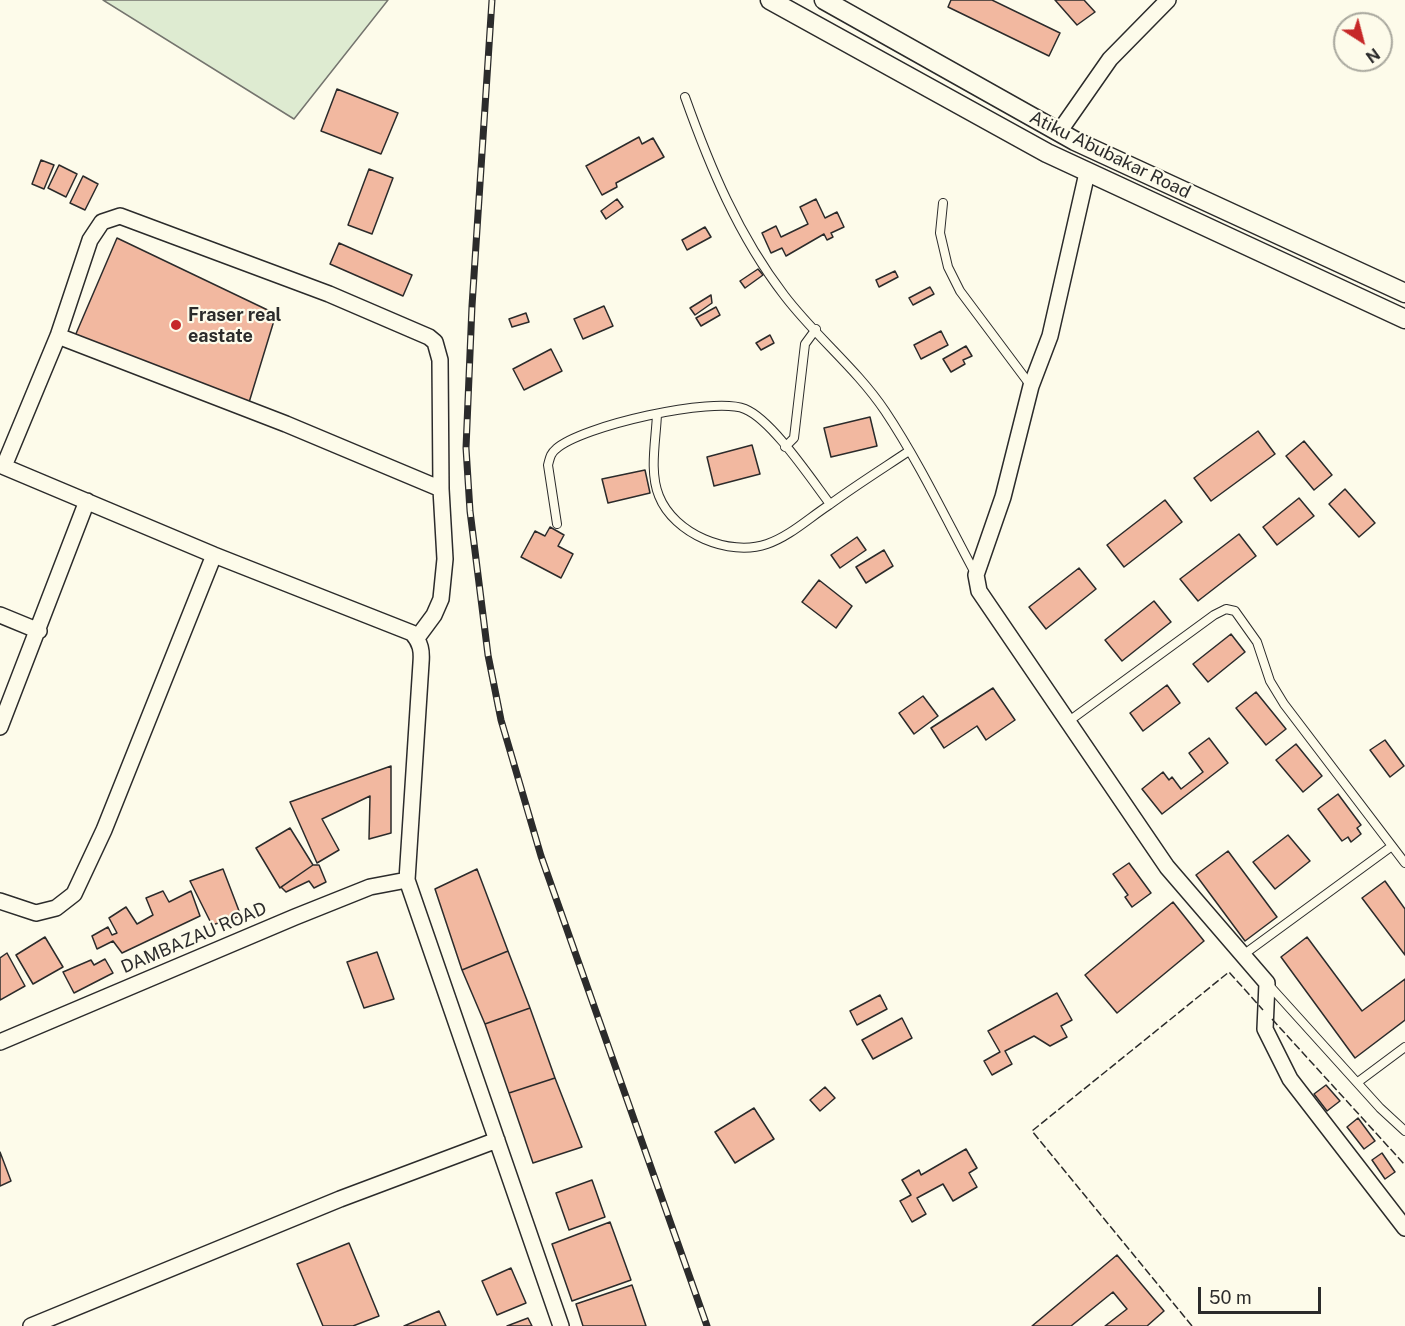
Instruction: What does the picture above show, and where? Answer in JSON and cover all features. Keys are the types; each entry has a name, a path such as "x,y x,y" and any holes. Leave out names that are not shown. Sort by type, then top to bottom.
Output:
{"street":[{"path":"770,0 984,119 1087,173 1405,320"},
{"name":"Atiku Abubakar Road","path":"824,0 1059,132 1405,293"},
{"path":"1059,132 1110,59 1168,0"},
{"path":"1087,173 1050,336 1031,386 1003,496 976,575 980,591 1167,867 1267,983 1266,1029 1282,1065 1405,1228"},
{"path":"417,638 434,615 441,598 445,559 441,489 441,379 440,360 435,342 429,337 329,294 120,216 102,222 90,240 58,336 2,466 214,555 412,633 417,638 421,646 421,663 406,880 561,1326"},
{"path":"58,336 286,424 441,489"},
{"path":"0,727 39,631 87,501"},
{"path":"0,902 36,913 56,908 74,894 104,830 214,555"},
{"path":"0,615 39,631"},
{"name":"DAMBAZAU ROAD","path":"0,1042 284,921 370,887 406,880"},
{"path":"31,1326 340,1199 497,1140"}],"lane":[{"path":"685,97 707,158 756,257 786,297 862,381 885,411 976,575"},
{"path":"943,203 940,233 948,267 960,291 1031,386"},
{"path":"785,447 794,438 805,344 816,329"},
{"path":"557,524 549,465 550,456 555,449 580,436 694,406 735,405 748,410 763,421 830,504"},
{"path":"657,414 654,476 659,497 689,532 720,545 746,548 767,544 792,531 909,451"},
{"path":"1069,721 1214,615 1226,609 1235,611 1257,642 1270,681 1284,704 1405,863"},
{"path":"1243,955 1392,846"},
{"path":"1267,983 1405,1131"},
{"path":"1358,1082 1405,1047"}],"green space":[{"path":"103,0 388,0 294,119"}],"building":[{"path":"951,0 992,0 1060,33 1049,56 948,7"},
{"path":"1055,0 1084,0 1095,12 1077,25"},
{"path":"337,89 398,113 381,154 321,131"},
{"path":"639,137 642,144 653,138 664,157 616,183 617,187 602,195 586,166"},
{"path":"41,160 54,165 44,189 32,184"},
{"path":"59,165 77,174 66,197 48,188"},
{"path":"369,169 393,178 372,234 348,225"},
{"path":"83,176 98,184 85,210 70,203"},
{"path":"617,199 623,207 606,219 601,211"},
{"path":"816,199 825,218 837,212 844,227 831,233 833,237 827,240 824,234 786,256 782,248 771,253 762,233 776,226 781,237 808,224 800,207"},
{"path":"705,227 711,237 687,250 682,240"},
{"name":"Fraser real eastate","path":"117,238 276,314 247,409 75,336"},
{"path":"339,243 412,275 403,296 330,264"},
{"path":"758,269 763,275 745,288 740,281"},
{"path":"895,271 898,277 879,287 876,280"},
{"path":"930,287 934,294 913,305 909,298"},
{"path":"711,295 712,303 695,315 690,308"},
{"path":"604,306 613,326 583,339 574,319"},
{"path":"716,307 720,315 701,326 696,318"},
{"path":"526,313 529,322 512,327 509,319"},
{"path":"941,331 948,345 921,359 914,345"},
{"path":"770,335 774,343 761,350 756,343"},
{"path":"966,346 972,356 963,360 965,364 951,372 943,359"},
{"path":"551,349 562,371 524,390 513,369"},
{"path":"870,417 877,446 831,457 824,428"},
{"path":"1258,431 1275,454 1211,501 1194,478"},
{"path":"1304,441 1332,475 1314,490 1286,456"},
{"path":"752,445 760,474 714,486 707,457"},
{"path":"645,470 650,493 608,503 602,479"},
{"path":"1345,489 1375,523 1359,537 1329,504"},
{"path":"1299,498 1314,516 1277,545 1263,527"},
{"path":"1165,500 1182,522 1124,567 1107,545"},
{"path":"550,527 564,535 558,546 573,554 561,578 521,557 535,531 545,536"},
{"path":"1239,534 1256,556 1198,601 1180,579"},
{"path":"857,537 866,550 840,568 831,555"},
{"path":"884,550 893,566 866,583 856,567"},
{"path":"1079,568 1096,589 1046,629 1029,607"},
{"path":"819,580 852,606 836,628 802,602"},
{"path":"1154,601 1171,622 1122,661 1105,640"},
{"path":"1231,634 1245,652 1208,682 1193,664"},
{"path":"1167,685 1180,703 1143,731 1130,713"},
{"path":"993,688 1015,720 986,740 977,726 944,748 931,728"},
{"path":"1256,692 1286,729 1266,745 1236,708"},
{"path":"923,696 938,716 914,734 899,713"},
{"path":"1209,738 1228,763 1162,814 1142,789 1163,772 1169,780 1172,777 1181,789 1203,772 1189,753"},
{"path":"1385,740 1404,766 1390,777 1370,750"},
{"path":"1296,744 1322,776 1303,792 1276,760"},
{"path":"391,766 391,833 369,839 370,796 322,819 339,850 317,863 290,802"},
{"path":"1338,794 1361,825 1357,828 1361,834 1351,842 1348,837 1342,841 1318,809"},
{"path":"290,828 313,865 280,888 256,848"},
{"path":"1288,835 1310,861 1275,889 1253,862"},
{"path":"1228,851 1277,917 1245,941 1196,875"},
{"path":"1129,863 1151,893 1132,907 1125,897 1128,895 1113,874"},
{"path":"313,865 319,865 326,882 314,888 309,881 286,892 281,887"},
{"path":"223,869 241,916 212,925 190,881"},
{"path":"477,869 508,951 462,970 435,889"},
{"path":"1385,881 1405,909 1405,955 1362,898"},
{"path":"163,891 169,902 191,891 200,916 122,953 113,941 97,949 92,936 108,927 112,935 117,933 109,918 126,907 137,924 153,915 146,898"},
{"path":"1173,902 1204,941 1117,1013 1085,975"},
{"path":"45,937 63,967 33,984 16,955"},
{"path":"1307,937 1362,1011 1405,979 1405,1020 1355,1058 1281,957"},
{"path":"508,951 530,1008 485,1024 462,970"},
{"path":"377,952 394,999 364,1008 347,962"},
{"path":"7,953 25,986 0,1000 0,958"},
{"path":"105,959 113,973 74,993 63,972 91,960 94,965"},
{"path":"1057,993 1072,1020 1061,1026 1067,1037 1050,1046 1034,1036 1005,1051 1012,1064 992,1075 984,1061 1000,1052 988,1031"},
{"path":"880,995 887,1009 857,1025 850,1011"},
{"path":"530,1008 555,1078 509,1093 485,1024"},
{"path":"902,1018 912,1038 873,1059 862,1040"},
{"path":"555,1078 582,1147 533,1163 509,1093"},
{"path":"1326,1085 1340,1101 1327,1111 1314,1094"},
{"path":"825,1087 835,1098 820,1111 810,1100"},
{"path":"754,1108 774,1139 735,1163 715,1132"},
{"path":"1358,1118 1375,1141 1364,1149 1347,1127"},
{"path":"966,1149 977,1168 969,1173 977,1187 953,1201 943,1184 917,1198 926,1214 912,1222 900,1201 911,1195 902,1180 919,1170 921,1175"},
{"path":"0,1152 11,1181 0,1186"},
{"path":"1382,1153 1395,1172 1385,1179 1372,1160"},
{"path":"592,1180 605,1217 569,1230 556,1193"},
{"path":"610,1222 631,1280 572,1301 552,1244"},
{"path":"349,1243 379,1316 353,1326 323,1326 297,1264"},
{"path":"1117,1255 1164,1311 1147,1326 1105,1326 1127,1309 1113,1292 1071,1326 1032,1326"},
{"path":"511,1268 526,1303 497,1315 482,1281"},
{"path":"632,1285 646,1326 583,1326 576,1304"},
{"path":"439,1311 446,1326 404,1326"},
{"path":"528,1318 532,1326 507,1326"}],"railway":[{"path":"492,0 472,306 466,448 470,511 488,655 501,720 541,856 707,1326"}],"fence":[{"path":"1192,1326 1032,1131 1229,972 1263,1010"},
{"path":"1272,1019 1405,1165"}],"place":[{"name":"Fraser real eastate","path":"176,325"}]}
